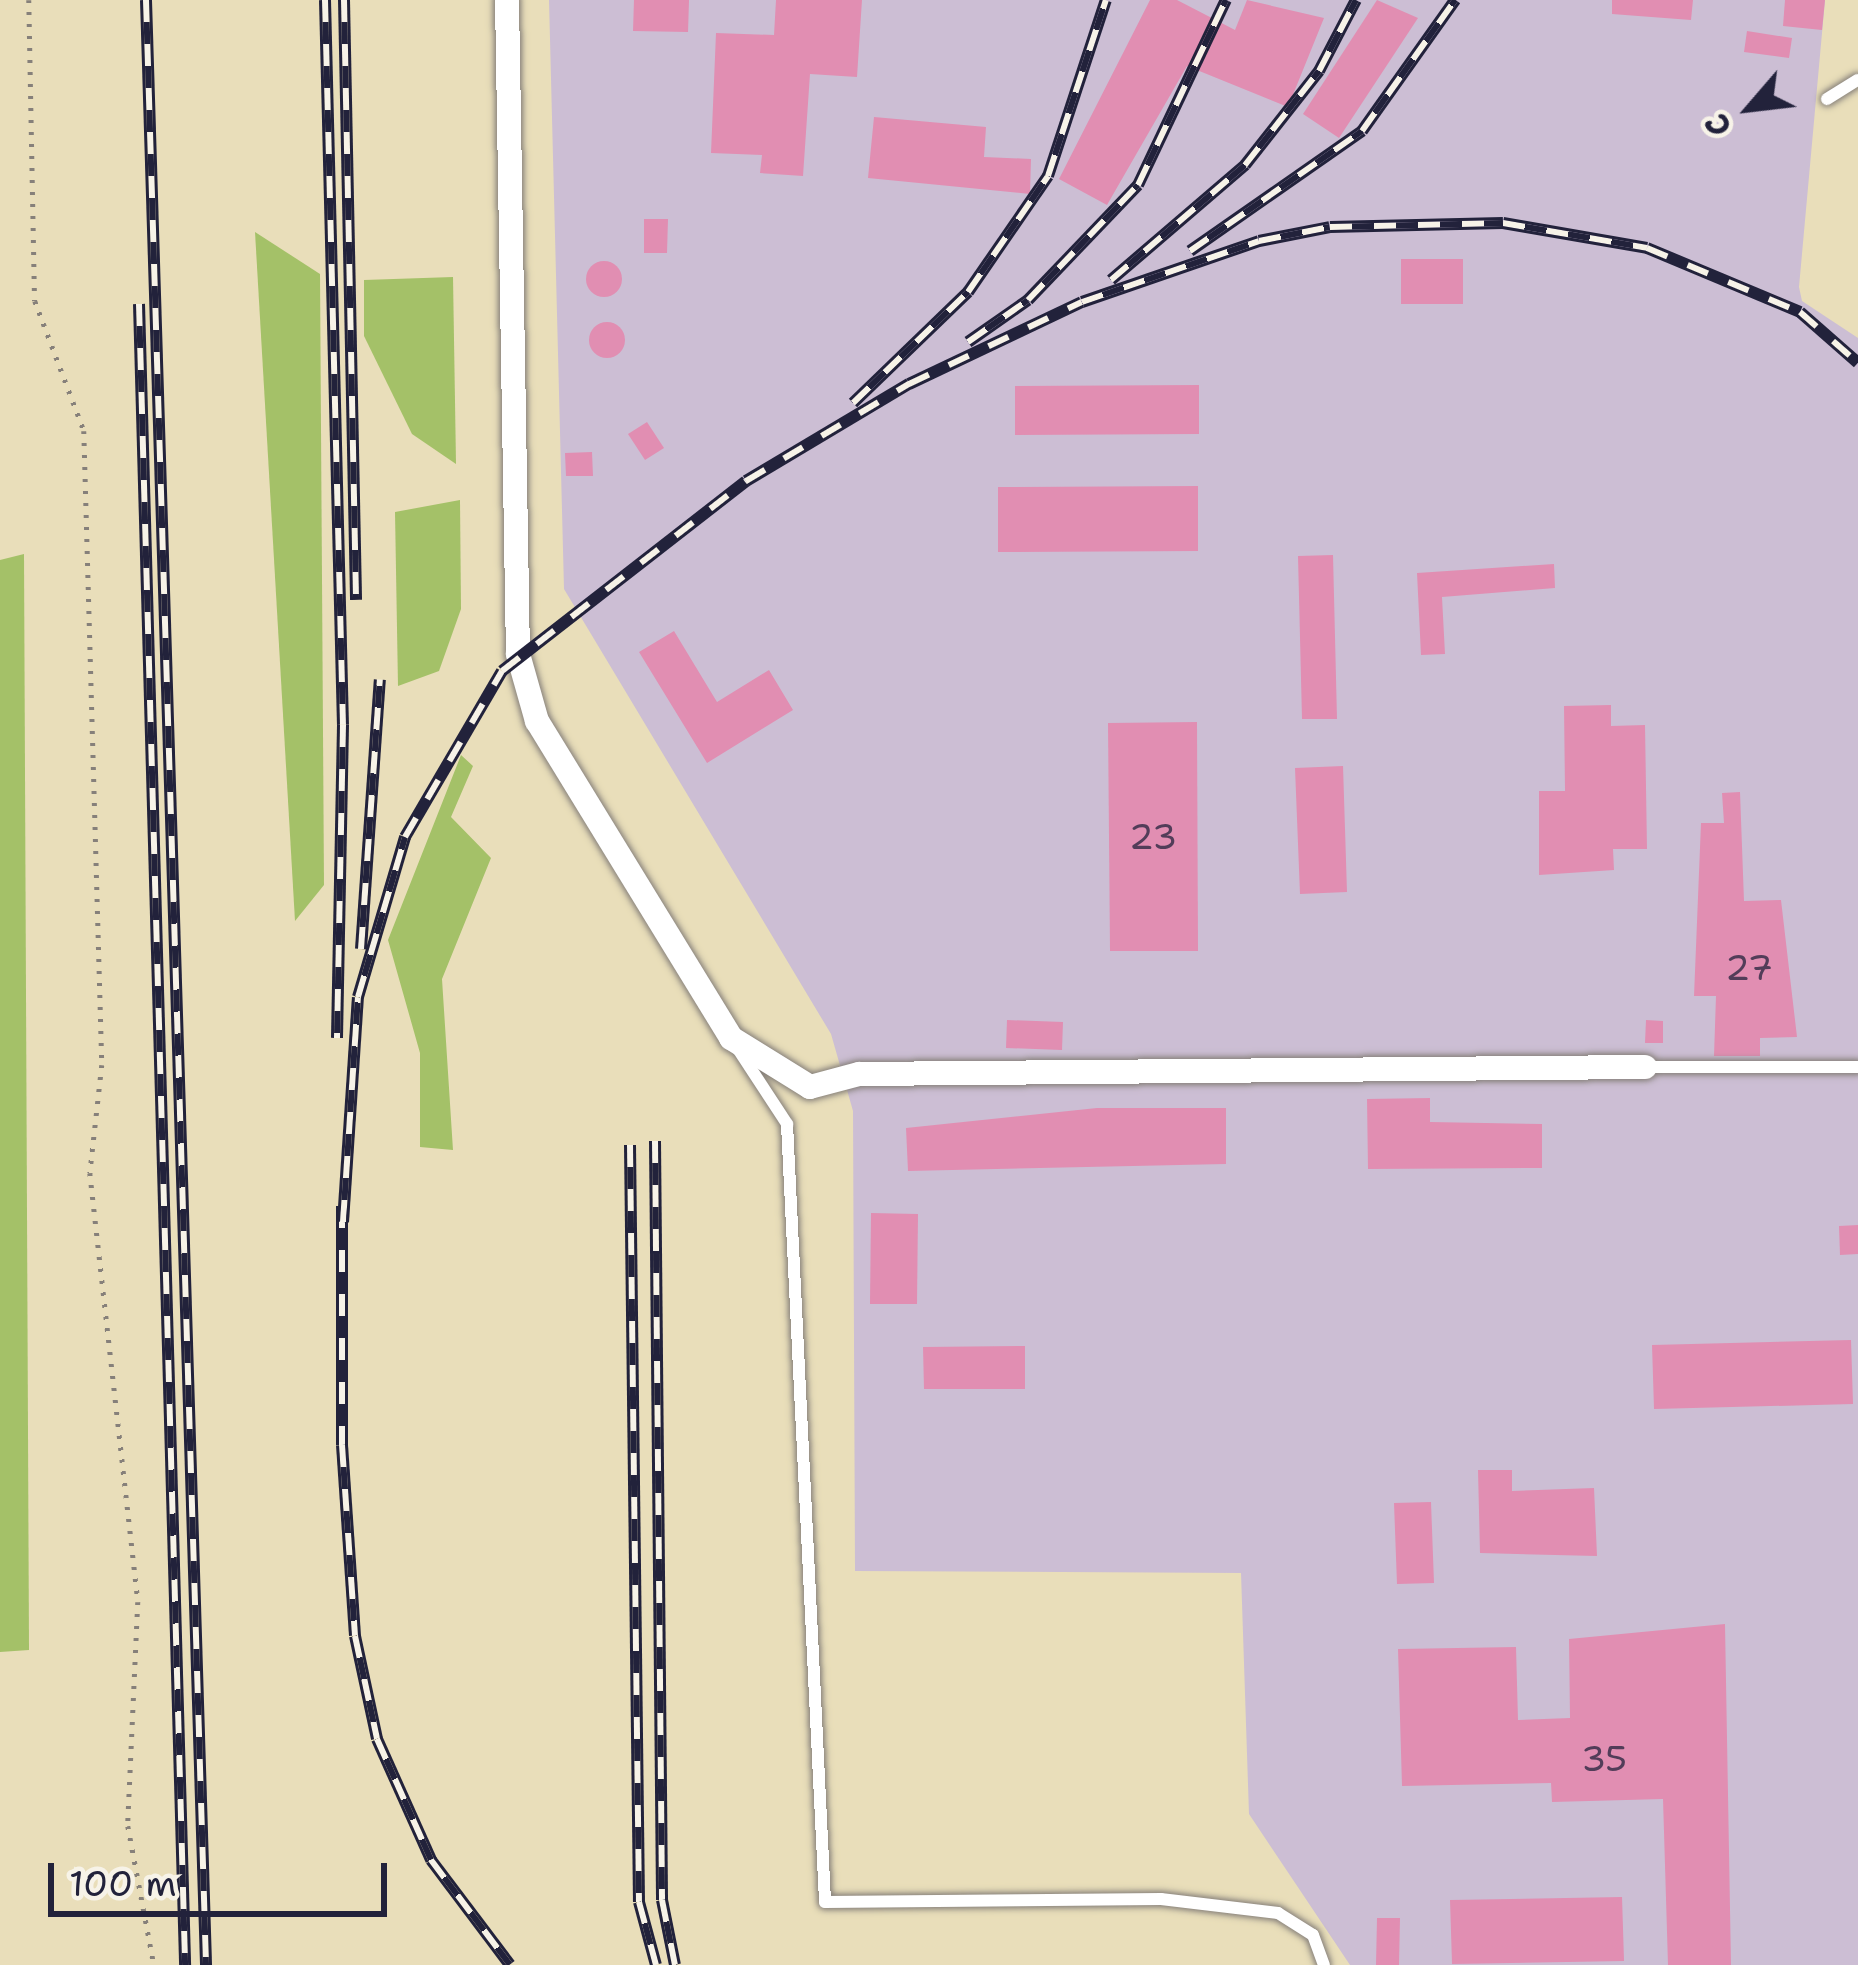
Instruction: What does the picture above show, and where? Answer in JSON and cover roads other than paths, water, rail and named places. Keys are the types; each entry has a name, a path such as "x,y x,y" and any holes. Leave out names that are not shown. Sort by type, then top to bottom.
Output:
{"street":[{"path":"507,0 518,654 537,721 731,1038 810,1087 860,1074 1645,1067"}],"lane":[{"path":"1827,99 1858,80"},
{"path":"731,1038 787,1124 825,1902 1161,1900 1278,1913 1313,1935 1324,1965"},
{"path":"1645,1067 1858,1067"}],"railway":[{"path":"146,0 206,1965"},
{"path":"325,0 343,725 337,1038"},
{"path":"344,0 356,600"},
{"path":"853,403 968,292 1048,176 1106,0"},
{"path":"968,342 1028,300 1138,185 1226,0"},
{"path":"1111,280 1245,165 1319,71 1356,0"},
{"path":"1190,251 1362,131 1455,0"},
{"path":"343,1222 358,997 405,837 502,671 746,481 909,384 1082,302 1259,241 1330,227 1503,223 1647,248 1800,312 1858,363"},
{"path":"139,304 185,1965"},
{"path":"361,949 380,680"},
{"path":"655,1141 662,1900 675,1965"},
{"path":"630,1145 639,1902 656,1965"},
{"path":"342,1206 342,1445 355,1636 377,1739 431,1860 510,1965"}]}
